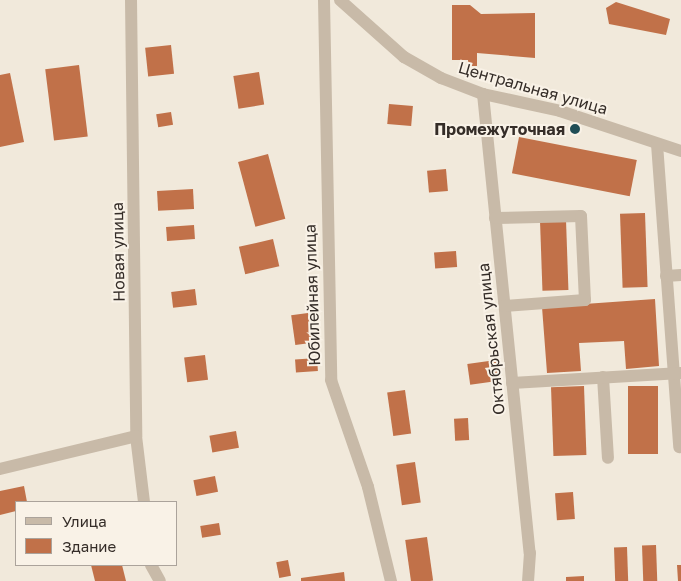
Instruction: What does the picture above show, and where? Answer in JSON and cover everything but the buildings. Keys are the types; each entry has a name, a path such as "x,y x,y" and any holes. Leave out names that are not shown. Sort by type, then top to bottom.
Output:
{"street":[{"name":"Новая улица","path":"131,0 136,436 144,501"},
{"name":"Юбилейная улица","path":"324,0 331,380 368,487 391,581"},
{"name":"Центральная улица","path":"340,0 404,57 483,94 560,111 681,151"},
{"name":"Октябрьская улица","path":"483,94 530,553 528,581"},
{"path":"657,144 666,276 677,373 679,448"},
{"path":"495,218 581,216 585,300 504,306"},
{"path":"666,276 681,275"},
{"path":"512,383 677,373"},
{"path":"603,377 608,458"},
{"path":"0,469 136,436"},
{"path":"152,566 160,581"}],"place":[{"name":"Промежуточная","path":"575,129"}]}
